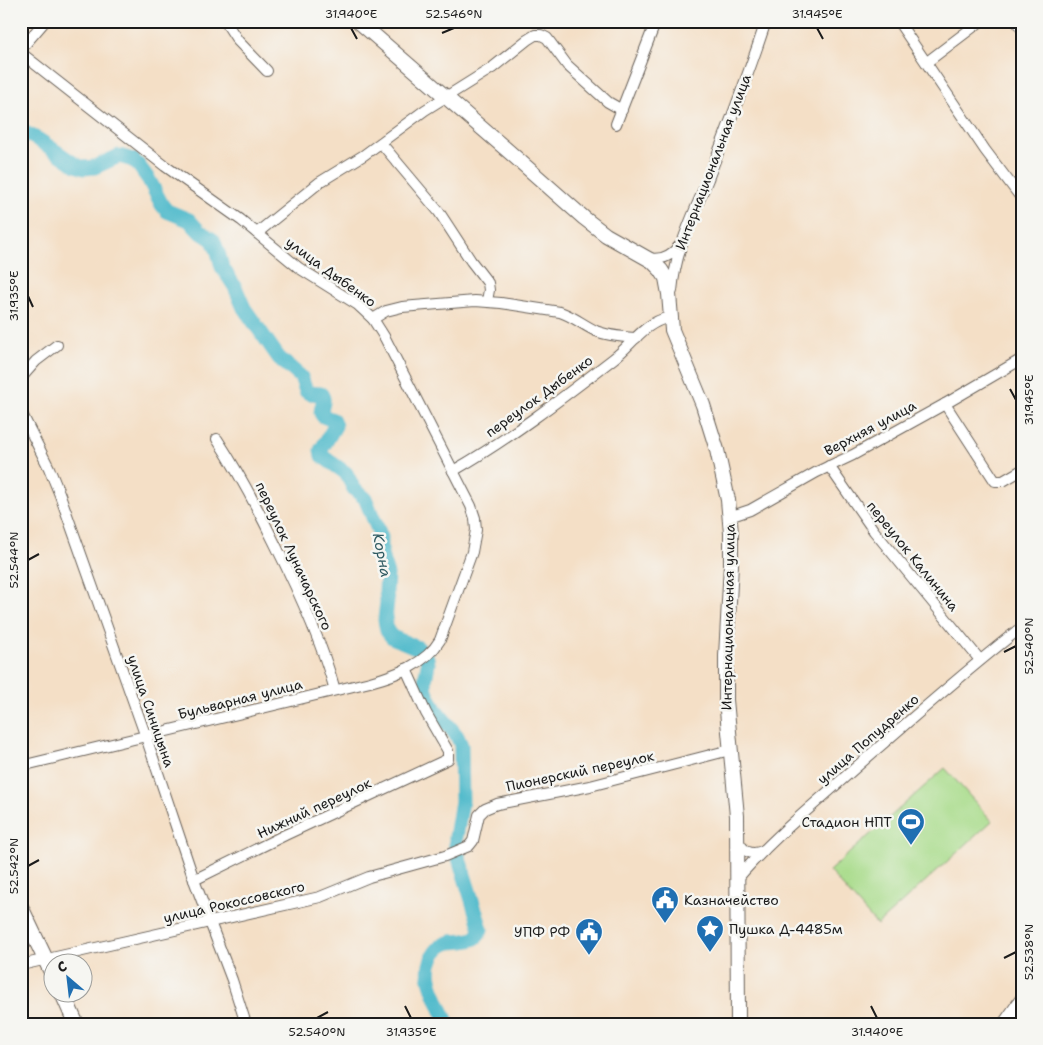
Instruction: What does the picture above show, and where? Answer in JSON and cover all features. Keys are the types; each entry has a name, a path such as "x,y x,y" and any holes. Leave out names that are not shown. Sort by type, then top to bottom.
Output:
{"main road":[{"path":"21,908 42,952"},
{"path":"66,1002 76,1024"}],"street":[{"path":"21,49 45,21"},
{"path":"225,21 238,41 267,71"},
{"path":"358,21 596,228 648,258 657,260 665,258 680,245"},
{"path":"616,124 656,21"},
{"name":"Интернациональная улица","path":"670,311 675,266 680,245 725,134 766,21"},
{"path":"898,21 985,150 1022,199"},
{"path":"927,62 981,21"},
{"path":"1016,21 1022,29"},
{"path":"257,233 320,182 497,64 531,37 542,35 549,40 566,65 608,102 622,110"},
{"name":"улица Дыбенко","path":"21,53 136,145 224,207 299,268 343,295 373,319 385,338 471,506 475,518 476,530 472,552 440,640 432,650"},
{"path":"381,143 439,212 471,261 485,278 489,286 487,301"},
{"name":"Интернациональная улица","path":"648,258 661,270 669,289 674,338 703,405 712,432 723,476 729,517 731,565 726,656 726,700 736,800 738,1024"},
{"path":"373,319 386,311 402,307 487,301 560,312 601,333 636,338"},
{"name":"переулок Дыбенко","path":"453,471 485,452 546,409 615,358 653,323 670,311"},
{"path":"21,378 36,361 57,345"},
{"name":"Верхняя улица","path":"729,517 750,510 829,466 853,455 1022,359"},
{"path":"945,404 995,481 1003,481 1022,470"},
{"name":"улица Синицына","path":"21,412 34,436 60,495 246,1024"},
{"path":"21,428 34,436"},
{"name":"переулок Луначарского","path":"217,439 239,474 288,571 322,650 335,690"},
{"name":"переулок Калинина","path":"829,466 874,532 980,660"},
{"name":"улица Попудренко","path":"738,878 767,848 837,784 980,660 1022,627"},
{"name":"Бульварная улица","path":"21,766 383,678 406,669 421,660 432,650"},
{"name":"Нижний переулок","path":"194,880 286,835 445,762 448,759 448,751 426,713 406,669"},
{"name":"Пионерский переулок","path":"455,852 468,846 473,841 479,815 485,809 497,804 598,784 730,750"},
{"path":"737,838 742,848 748,853 756,854 767,848"},
{"name":"улица Рокоссовского","path":"92,954 210,922 320,897 369,877 455,852"},
{"name":"улица Рокоссовского","path":"21,965 42,966"},
{"path":"1005,1024 1022,1000"}],"green space":[{"name":"Стадион НПТ","path":"945,768 992,821 877,925 829,871"}],"waterway":[{"name":"Корна","path":"21,131 84,168 95,167 119,156 133,160 149,180 167,211 189,220 199,231 213,240 222,267 235,287 244,308 279,358 301,377 306,391 321,394 323,401 321,413 323,416 333,420 335,426 321,450 322,456 346,473 354,489 365,498 381,537 381,555 387,574 385,620 387,631 392,637 418,648 427,658 426,692 435,709 457,736 461,745 462,801 456,849 481,929 478,935 472,939 445,944 432,958 429,970 431,983 448,1024"}],"place":[{"name":"Стадион НПТ","path":"911,846"},
{"name":"Казначейство","path":"665,924"},
{"name":"Пушка Д-4485м","path":"710,953"},
{"name":"УПФ РФ","path":"589,956"}]}
